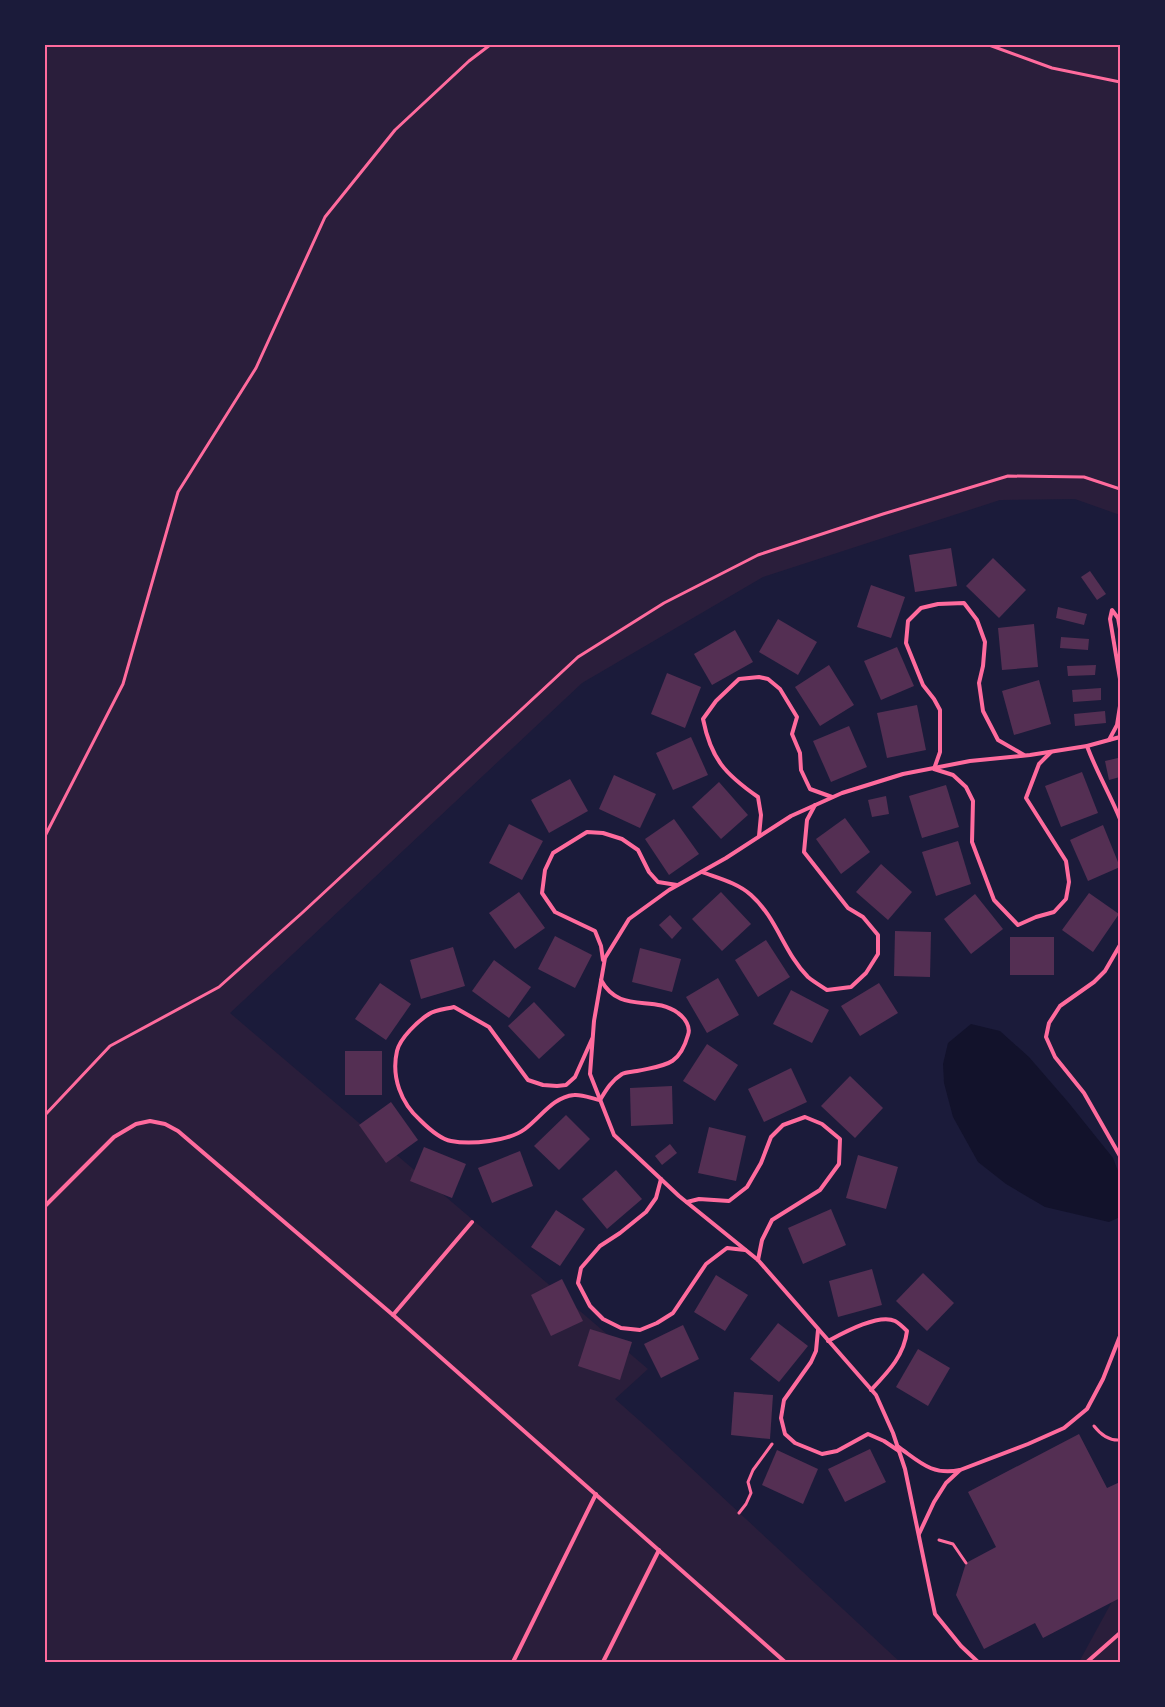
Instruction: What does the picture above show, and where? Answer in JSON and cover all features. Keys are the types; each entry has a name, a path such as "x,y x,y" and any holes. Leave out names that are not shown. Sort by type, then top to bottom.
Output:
{"lane":[{"path":"934,769 940,752 940,710 934,698 923,685 906,643 908,621 921,608 938,604 964,603 977,620 985,642 979,683 983,711 998,740 1024,756"},
{"path":"1120,630 1118,618 1112,610 1110,619 1120,679"},
{"path":"759,836 761,815 758,797 729,774 713,754 703,719 716,701 739,680 759,677 768,679 780,689 797,717 792,734 800,753 801,770 810,789 832,797"},
{"path":"1109,740 1116,725 1120,706"},
{"path":"978,1662 961,1646 935,1614 906,1469 876,1395 758,1260 687,1202 614,1135 590,1074 601,980 605,958 629,920 679,885 790,816 832,797 903,774 970,761 1024,756 1087,746 1120,737"},
{"path":"1087,746 1120,819"},
{"path":"934,769 952,775 966,787 972,801 972,842 994,900 1018,925 1054,912 1066,899 1070,882 1066,861 1026,798 1039,764 1051,752"},
{"path":"702,872 724,880 749,893 766,909 792,956 808,977 827,990 851,987 866,973 878,954 878,935 863,916 848,908 804,852 806,820 816,804"},
{"path":"604,965 601,946 595,931 555,912 542,893 545,870 553,853 587,832 603,833 622,838 638,850 649,872 658,882 679,885"},
{"path":"1120,945 1105,971 1094,982 1060,1006 1049,1023 1046,1038 1055,1057 1084,1093 1120,1156"},
{"path":"600,1100 610,1084 623,1073 657,1068 674,1061 685,1047 689,1031 684,1017 672,1008 653,1003 640,1004 620,999 606,988 601,980"},
{"path":"593,1037 574,1077 566,1085 543,1085 528,1080 489,1027 454,1007 430,1013 410,1029 397,1050 396,1074 399,1091 412,1113 429,1130 450,1141 476,1142 502,1138 523,1130 557,1100 575,1094 600,1100"},
{"path":"687,1202 699,1199 729,1201 747,1187 761,1163 772,1137 784,1125 805,1117 822,1124 840,1139 839,1164 820,1190 772,1220 762,1240 758,1260"},
{"path":"45,1206 114,1137 136,1124 150,1121 165,1124 178,1131 393,1315 785,1662"},
{"path":"661,1179 656,1198 646,1212 600,1246 581,1268 578,1283 590,1306 602,1319 621,1328 640,1330 657,1323 673,1313 706,1264 727,1248 745,1250"},
{"path":"393,1315 472,1222"},
{"path":"828,1341 844,1332 881,1319 895,1320 908,1331 906,1344 891,1370 871,1390"},
{"path":"818,1330 816,1351 811,1362 784,1400 781,1418 785,1434 795,1443 822,1454 836,1451 868,1434 884,1441 929,1468 947,1473 960,1470 1028,1444 1064,1428 1087,1409 1103,1379 1120,1336"},
{"path":"919,1534 934,1502 946,1483 960,1470"},
{"path":"513,1662 596,1494"},
{"path":"603,1662 659,1550"},
{"path":"1087,1662 1120,1633"}],"path":[{"path":"45,836 123,684 178,492 256,368 325,217 394,130 469,61 490,45"},
{"path":"989,45 1052,68 1120,82"},
{"path":"45,1115 110,1046 219,988 578,657 664,603 758,555 1008,476 1084,477 1120,489"},
{"path":"1087,1409 1092,1424 1100,1434 1113,1441 1120,1440"},
{"path":"738,1513 746,1504 751,1493 748,1482 752,1470 771,1445 788,1437"},
{"path":"919,1534 953,1544 966,1563"}],"shaded area":[{"path":"45,45 1120,45 1120,515 1075,499 1000,500 763,577 582,683 230,1013 648,1369 615,1399 900,1662 45,1662"},
{"path":"971,1024 1000,1031 1029,1057 1113,1158 1120,1176 1120,1217 1109,1222 1045,1207 1006,1184 978,1162 953,1117 944,1083 943,1064 948,1043"},
{"path":"1120,1587 1120,1662 1079,1662"}],"building":[{"path":"951,548 957,586 915,592 909,555"},
{"path":"993,558 1026,590 999,618 966,586"},
{"path":"1090,571 1106,594 1097,600 1081,577"},
{"path":"871,585 905,597 891,638 857,627"},
{"path":"1058,607 1087,614 1084,625 1056,618"},
{"path":"778,619 817,642 798,675 759,652"},
{"path":"1034,624 1038,667 1002,670 998,628"},
{"path":"735,630 753,662 712,685 694,654"},
{"path":"1061,637 1089,639 1088,650 1060,648"},
{"path":"897,647 914,686 881,700 864,661"},
{"path":"829,665 854,705 820,726 795,687"},
{"path":"1096,665 1095,675 1068,676 1067,666"},
{"path":"667,673 701,687 685,728 651,714"},
{"path":"1039,680 1051,724 1014,735 1002,691"},
{"path":"1101,688 1101,700 1073,702 1072,690"},
{"path":"917,705 926,750 887,758 877,713"},
{"path":"1105,711 1106,723 1075,726 1074,714"},
{"path":"849,726 867,767 831,782 813,741"},
{"path":"691,737 708,775 673,790 656,753"},
{"path":"1118,758 1120,777 1109,780 1105,761"},
{"path":"1082,772 1098,813 1061,827 1045,786"},
{"path":"614,775 656,794 640,828 599,809"},
{"path":"570,779 588,811 549,833 531,800"},
{"path":"719,782 748,815 721,839 692,807"},
{"path":"946,785 959,827 922,838 909,796"},
{"path":"886,796 889,814 872,817 868,800"},
{"path":"845,818 870,852 841,874 816,839"},
{"path":"674,819 699,854 669,875 645,839"},
{"path":"509,824 543,841 522,880 489,863"},
{"path":"1103,825 1120,867 1088,881 1070,840"},
{"path":"958,841 971,884 936,896 922,852"},
{"path":"881,864 912,892 888,920 856,892"},
{"path":"519,892 545,928 515,949 489,913"},
{"path":"721,892 751,924 722,951 692,919"},
{"path":"1089,893 1119,914 1093,952 1062,930"},
{"path":"975,894 1003,929 971,954 944,919"},
{"path":"670,915 682,928 672,939 659,925"},
{"path":"895,931 931,932 930,977 894,976"},
{"path":"555,936 592,955 575,988 538,969"},
{"path":"1010,937 1054,937 1054,975 1010,975"},
{"path":"766,940 790,977 758,997 735,960"},
{"path":"453,947 465,986 421,999 410,960"},
{"path":"640,948 681,959 672,992 632,982"},
{"path":"494,960 531,987 509,1018 472,991"},
{"path":"718,978 739,1015 707,1033 686,997"},
{"path":"380,983 411,1004 386,1040 355,1019"},
{"path":"879,983 898,1013 860,1036 841,1006"},
{"path":"791,990 829,1010 812,1043 773,1024"},
{"path":"534,1002 565,1035 539,1059 508,1026"},
{"path":"707,1044 738,1065 715,1101 683,1081"},
{"path":"345,1051 382,1051 382,1095 345,1095"},
{"path":"791,1068 807,1102 764,1122 748,1089"},
{"path":"850,1076 883,1108 855,1138 821,1106"},
{"path":"672,1086 673,1124 631,1126 630,1088"},
{"path":"391,1102 418,1140 386,1163 359,1125"},
{"path":"566,1115 590,1139 559,1170 534,1146"},
{"path":"709,1127 746,1136 736,1181 698,1173"},
{"path":"670,1144 677,1153 662,1165 655,1156"},
{"path":"424,1147 466,1164 452,1198 410,1181"},
{"path":"520,1151 533,1186 492,1203 478,1168"},
{"path":"858,1155 898,1167 886,1209 846,1198"},
{"path":"616,1170 642,1199 607,1229 582,1199"},
{"path":"831,1209 846,1245 803,1264 788,1228"},
{"path":"556,1210 585,1229 560,1266 531,1247"},
{"path":"872,1269 882,1305 838,1317 829,1281"},
{"path":"923,1273 954,1303 927,1331 896,1301"},
{"path":"716,1275 748,1295 725,1331 694,1312"},
{"path":"562,1279 583,1321 551,1336 531,1295"},
{"path":"778,1323 808,1346 779,1382 750,1359"},
{"path":"683,1325 699,1359 661,1378 644,1344"},
{"path":"590,1329 632,1342 620,1380 578,1366"},
{"path":"918,1349 950,1368 928,1406 896,1387"},
{"path":"734,1392 773,1395 770,1439 731,1435"},
{"path":"1079,1434 1107,1488 1120,1482 1120,1598 1043,1638 1035,1623 984,1649 956,1595 966,1563 996,1547 968,1492"},
{"path":"870,1449 886,1482 845,1502 828,1469"},
{"path":"777,1450 818,1469 803,1504 762,1485"}]}
